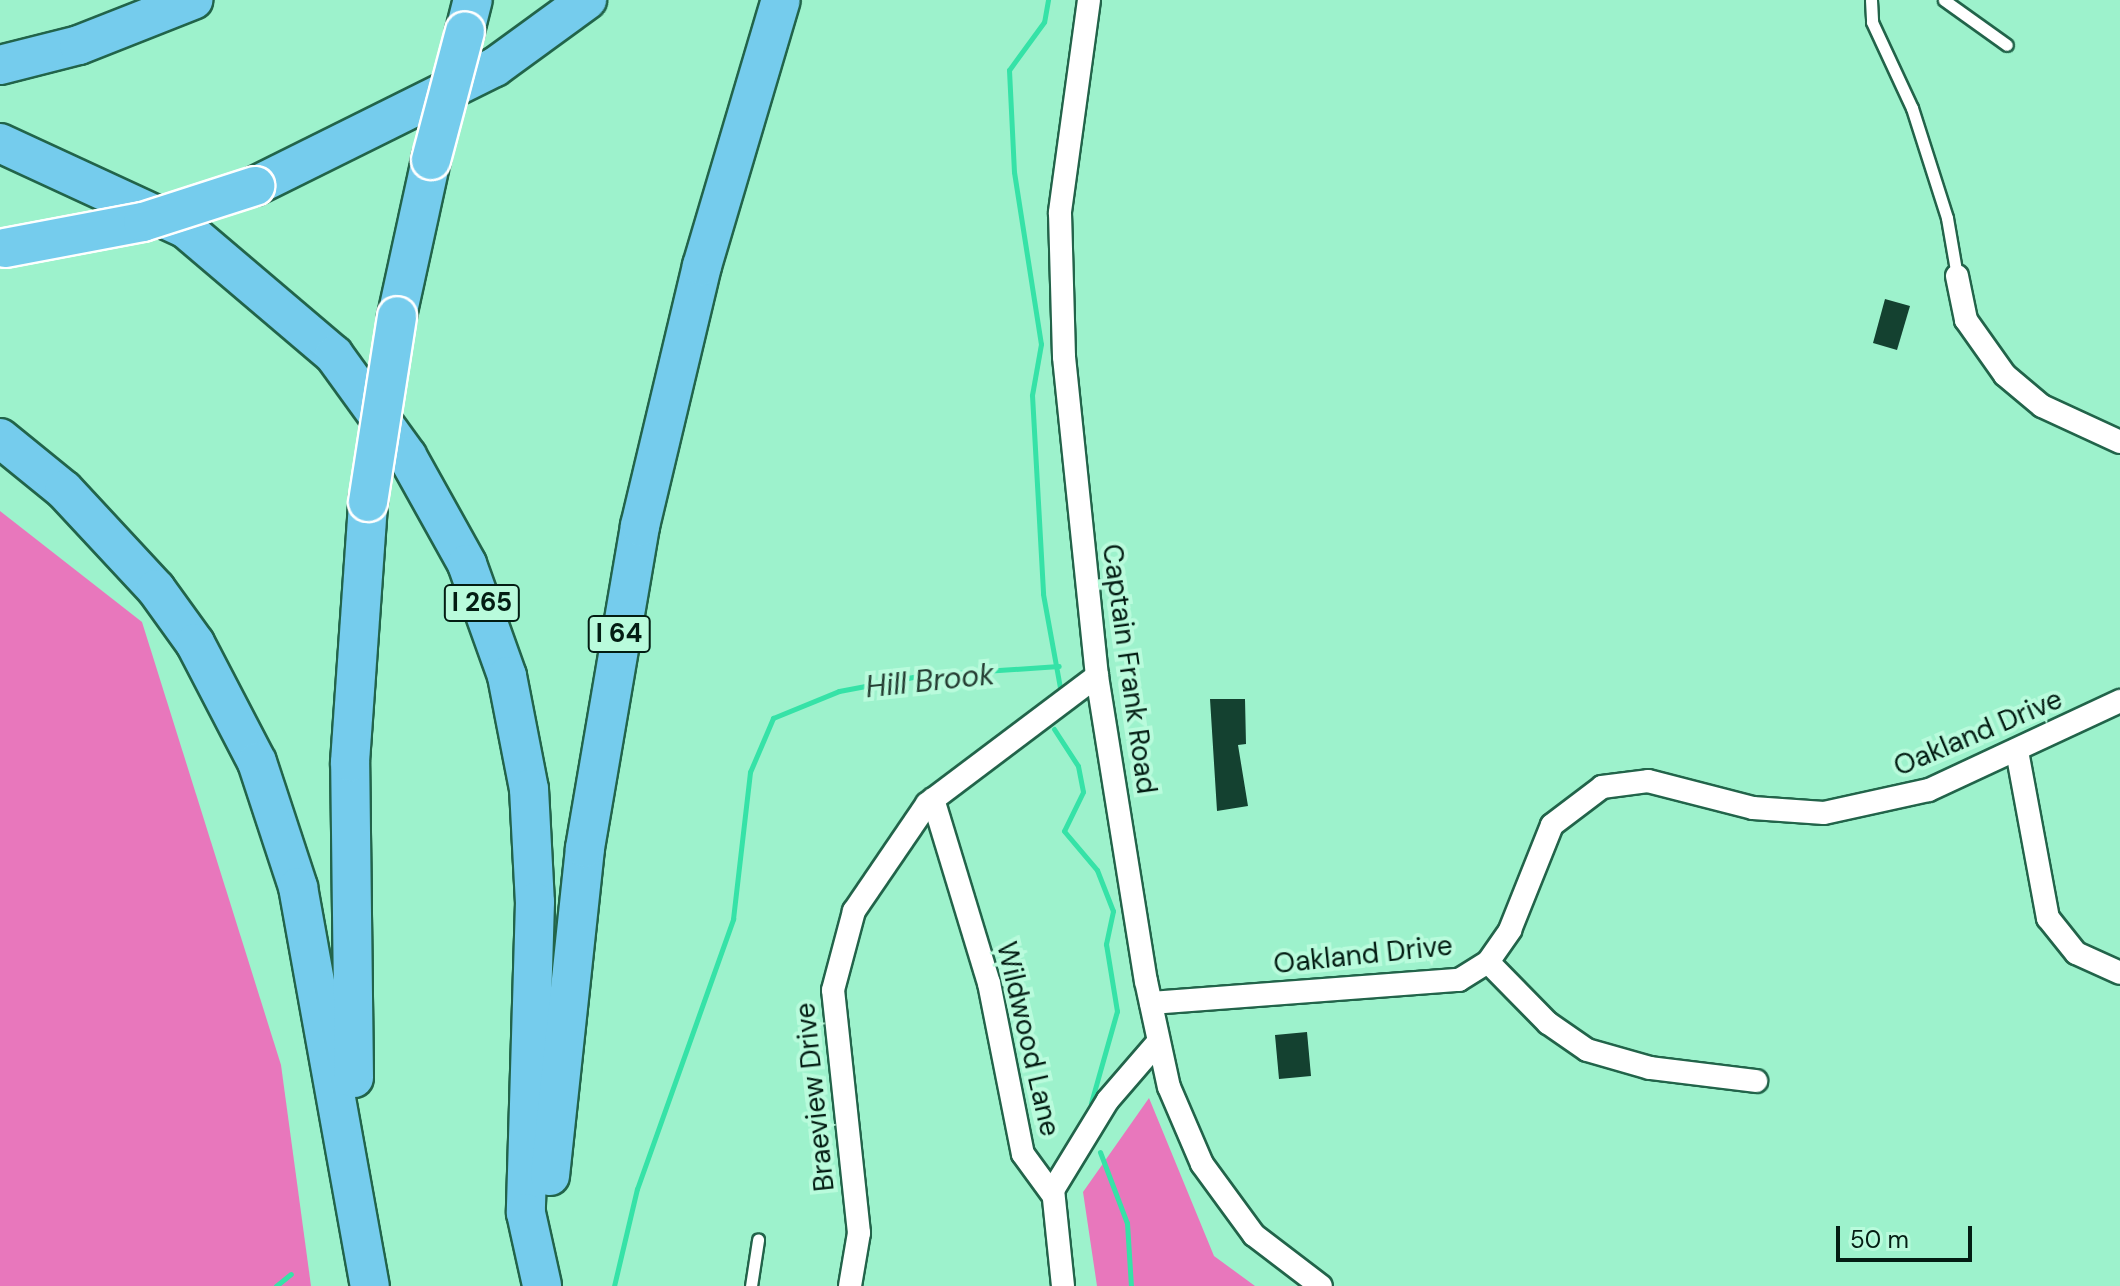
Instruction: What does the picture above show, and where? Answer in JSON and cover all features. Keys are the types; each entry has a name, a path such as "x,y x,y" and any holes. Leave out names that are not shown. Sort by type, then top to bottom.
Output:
{"highway":[{"path":"0,65 92,41 193,0"},
{"path":"2,248 143,222 255,186 495,67 587,0"},
{"name":"I 64","path":"542,1285 568,977 615,655 694,295 781,0"},
{"path":"371,1286 347,917 368,502 397,316 431,160 469,15"},
{"name":"I 265","path":"0,143 186,229 334,355 407,456 467,564 507,676 529,789 535,902 526,1213 542,1285"},
{"path":"0,438 74,499 156,589 195,643 257,762 298,887 371,1286"}],"street":[{"name":"Captain Frank Road","path":"1089,0 1070,102 1060,271 1072,463 1097,676 1158,1042 1183,1125 1217,1190 1254,1235 1321,1286"},
{"path":"1957,276 1966,320 2005,375 2042,406 2120,442"},
{"name":"Braeview Drive","path":"850,1286 859,1233 840,1092 837,962 875,874 933,799 1097,676"},
{"name":"Oakland Drive","path":"1151,1003 1441,983 1488,962 1510,930 1552,825 1602,787 1648,781 1753,808 1824,813 1929,790 2120,701"},
{"path":"2017,751 2048,918 2076,953 2120,973"},
{"name":"Wildwood Lane","path":"933,799 989,983 1023,1154 1053,1195 1063,1286"},
{"path":"1488,962 1548,1023 1587,1050 1650,1068 1756,1081"},
{"path":"1053,1195 1071,1154 1158,1042"}],"lane":[{"path":"1871,0 1872,22 1912,108 1947,218 1957,276"},
{"path":"1944,0 2007,45"},
{"path":"751,1286 758,1240"}],"shaded area":[{"path":"0,511 142,622 281,1065 311,1286 0,1286"},
{"path":"1149,1098 1214,1256 1255,1286 1097,1286 1083,1192"}],"building":[{"path":"1885,299 1910,306 1897,350 1873,343"},
{"path":"1210,699 1245,699 1246,744 1238,745 1248,806 1217,811"},
{"path":"1307,1032 1311,1076 1279,1079 1275,1035"}],"waterway":[{"path":"1048,0 1044,22 1009,70 1014,172 1041,344 1032,395 1043,594 1061,693"},
{"name":"Hill Brook","path":"614,1286 637,1189 733,919 750,772 773,718 839,691 924,675 1059,666"},
{"path":"1054,729 1078,766 1083,792 1064,831 1097,870 1113,911 1106,944 1117,1011 1091,1103"},
{"path":"1100,1152 1127,1223 1131,1286"},
{"name":"Hill Brook","path":"276,1286 291,1274"}]}
